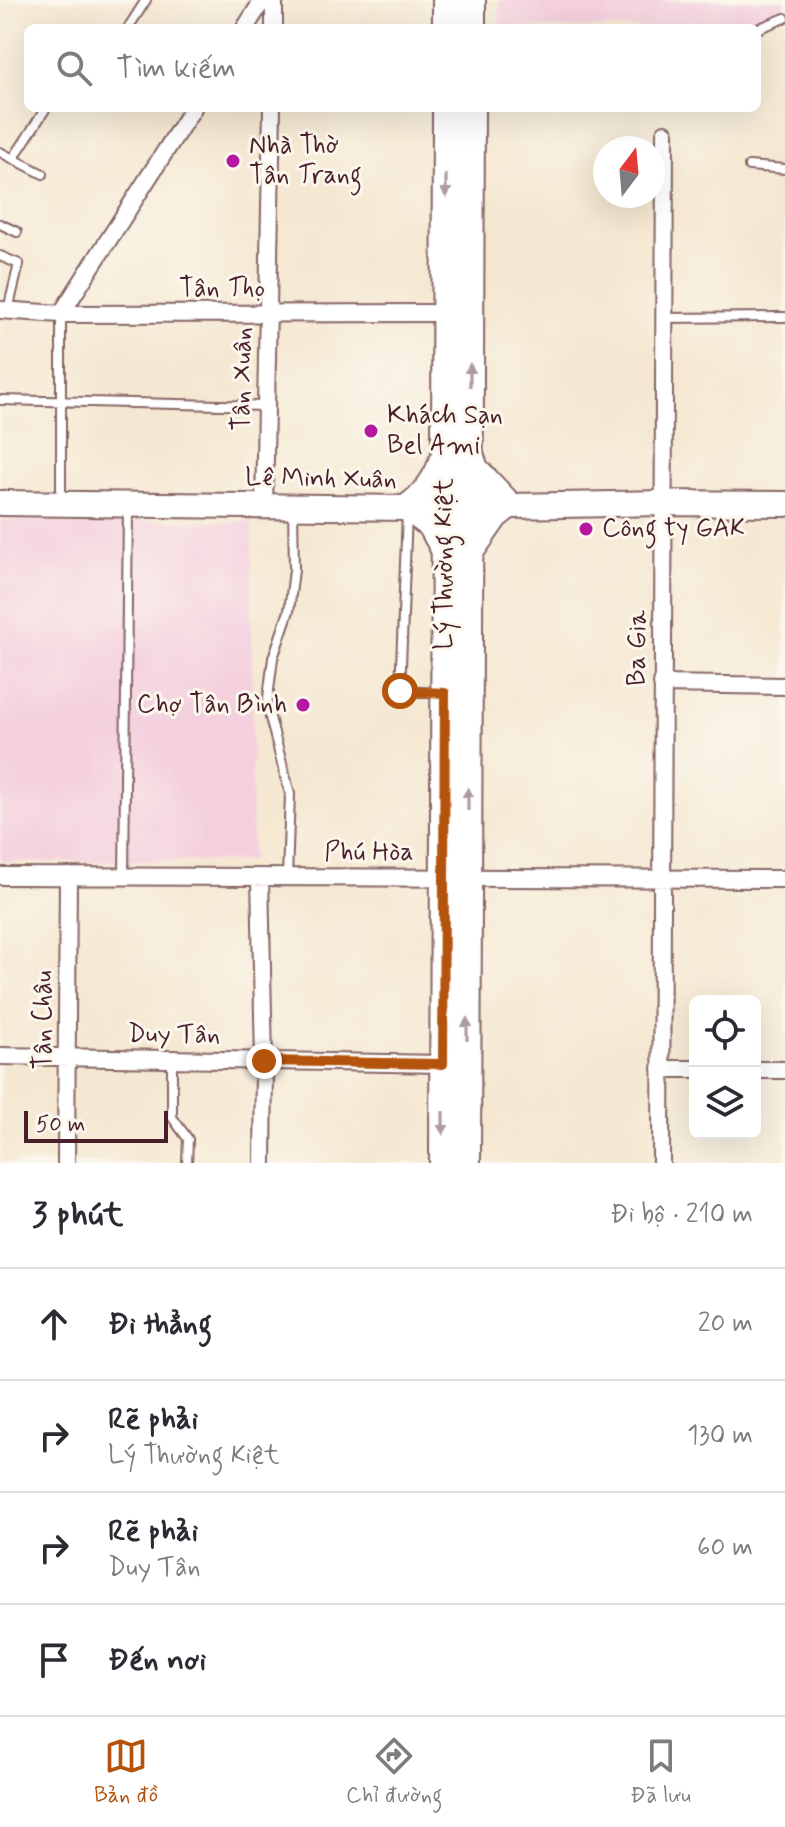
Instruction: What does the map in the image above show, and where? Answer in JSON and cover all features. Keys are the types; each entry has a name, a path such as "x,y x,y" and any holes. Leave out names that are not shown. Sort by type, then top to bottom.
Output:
{"main road":[{"path":"446,0 446,24"},
{"path":"472,0 472,24"},
{"name":"Lý Thường Kiệt","path":"446,112 445,313 457,454"},
{"name":"Lý Thường Kiệt","path":"443,1163 443,1064 456,877 457,454 471,112"},
{"path":"457,454 509,505 457,552 431,525 407,508 420,499 457,454"},
{"name":"Lý Thường Kiệt","path":"457,552 445,693 467,1163"}],"street":[{"path":"248,24 263,0"},
{"path":"274,0 274,24"},
{"path":"61,314 190,112"},
{"name":"Tân Xuân","path":"264,507 272,112"},
{"name":"Ba Gia","path":"661,1163 665,133"},
{"name":"Tân Thọ","path":"4,310 61,314 445,313"},
{"name":"Lê Minh Xuân","path":"0,503 407,508 785,504"},
{"path":"662,684 785,686"},
{"name":"Phú Hòa","path":"0,876 785,879"},
{"name":"Tân Châu","path":"66,1163 68,876"},
{"path":"260,877 263,1163"},
{"name":"Duy Tân","path":"0,1056 443,1064"},
{"path":"661,1069 689,1069"},
{"path":"761,1070 785,1070"}],"lane":[{"path":"131,24 146,0"},
{"path":"761,27 785,18"},
{"path":"13,159 43,112"},
{"path":"0,152 43,174"},
{"path":"749,166 785,169"},
{"path":"0,224 17,232"},
{"path":"0,256 19,264 4,310"},
{"path":"61,314 61,503"},
{"path":"663,318 785,317"},
{"path":"0,400 266,406"},
{"path":"124,876 128,505"},
{"path":"287,877 290,794 267,706 273,658 289,611 294,570 293,507"},
{"path":"407,508 400,691 445,693"},
{"path":"172,1059 172,1117 188,1139 187,1163"}],"shaded area":[{"path":"499,0 785,0 785,10 749,24 499,24"},
{"path":"0,519 252,522 252,861 0,862"}],"place":[{"name":"Nhà Thờ Tân Trang","path":"233,161"},
{"name":"Khách Sạn Bel Ami","path":"371,431"},
{"name":"Công ty GAK","path":"586,529"},
{"name":"Chợ Tân Bình","path":"303,705"}],"route":[{"path":"264,1061 443,1064 445,693 400,691"}]}
